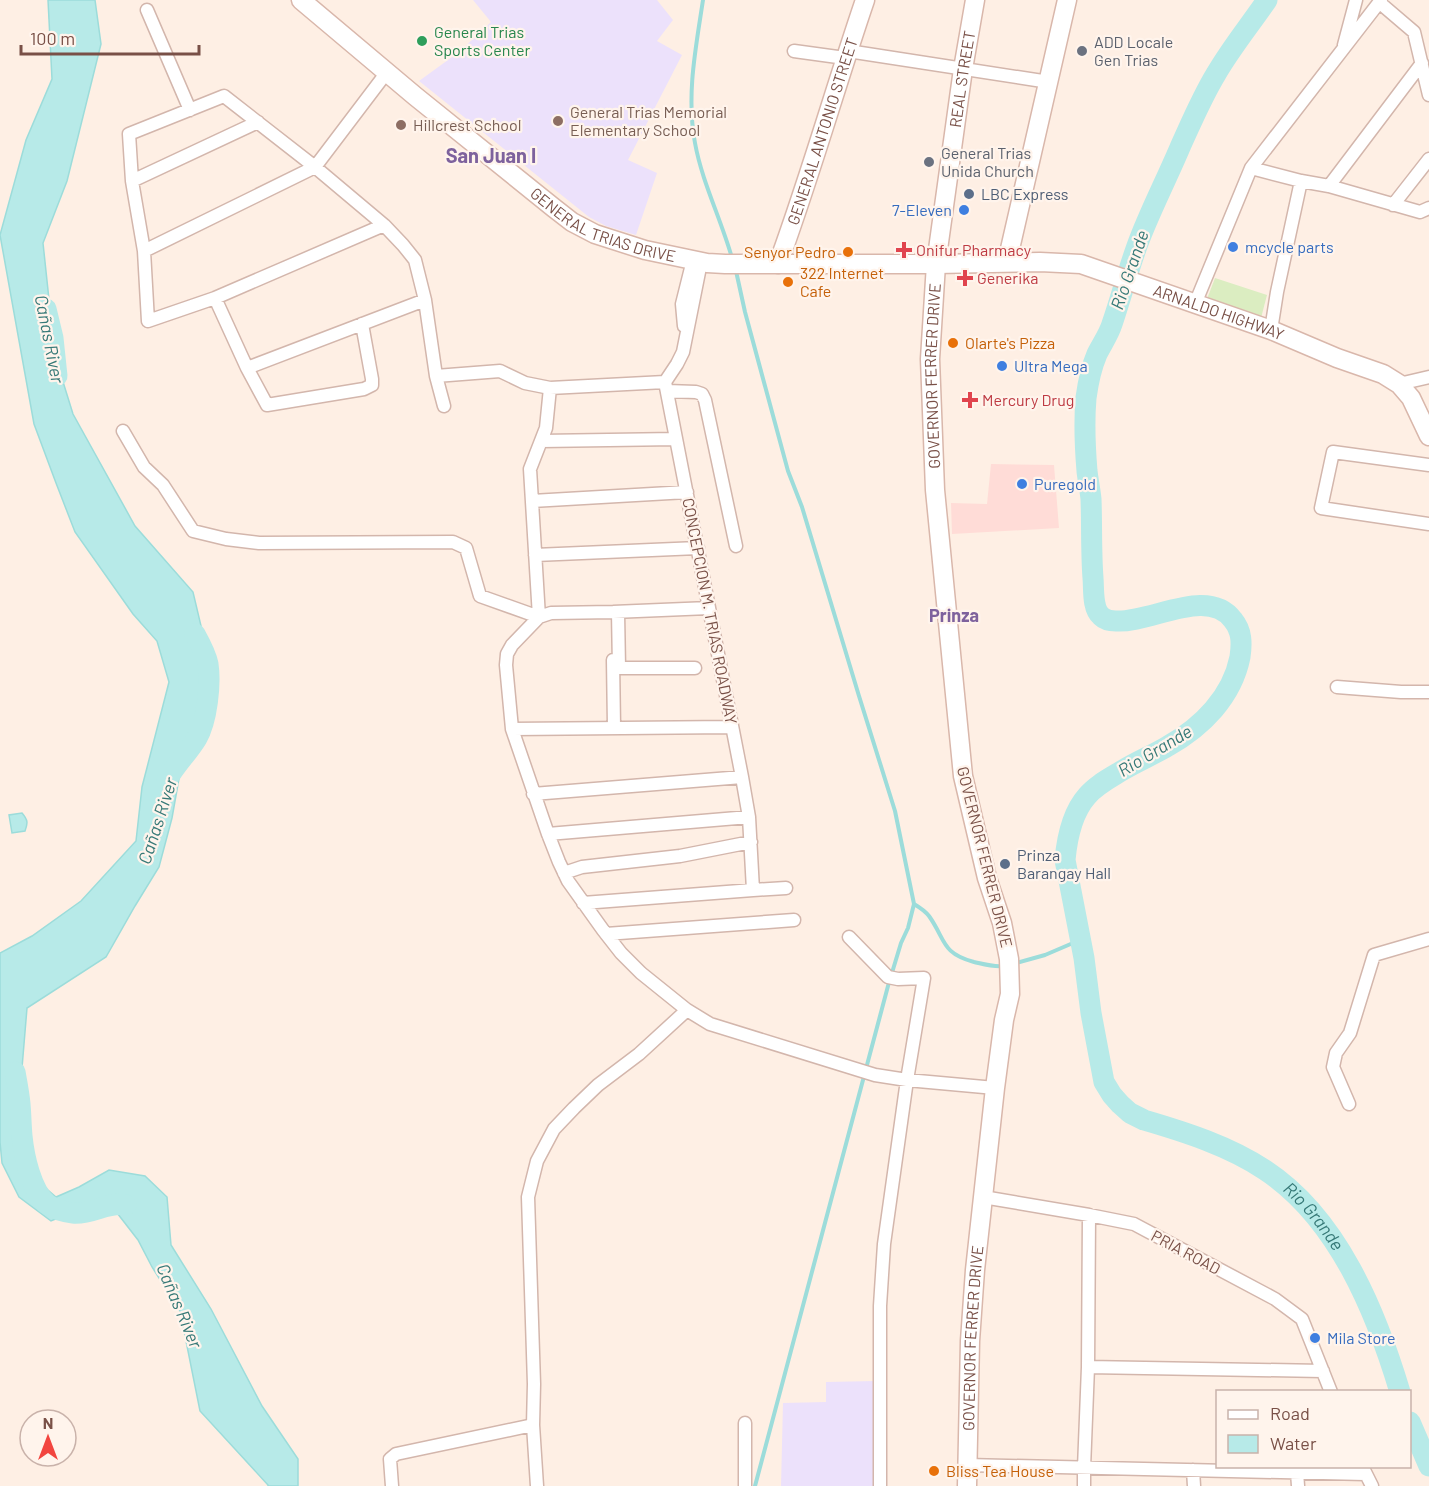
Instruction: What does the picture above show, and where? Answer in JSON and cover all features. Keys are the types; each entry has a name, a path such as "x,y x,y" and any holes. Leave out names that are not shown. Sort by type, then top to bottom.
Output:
{"main road":[{"name":"GENERAL TRIAS DRIVE","path":"301,0 415,96 572,222 595,234 645,250 697,261 725,264 936,264"},
{"name":"GENERAL ANTONIO STREET","path":"778,264 866,0"},
{"name":"REAL STREET","path":"936,264 975,0"},
{"path":"1007,262 1067,0"},
{"name":"ARNALDO HIGHWAY","path":"936,264 1007,262 1081,264 1271,330 1337,358 1383,374 1399,384 1411,398 1429,436"},
{"name":"GOVERNOR FERRER DRIVE","path":"936,264 930,359 935,490 956,721 963,776 1009,958 1010,994 1004,1020 995,1088 975,1270 970,1341 967,1486"}],"street":[{"path":"1343,50 1356,0"},
{"path":"1195,304 1251,168 1381,1 1414,32 1429,95"},
{"path":"147,10 190,110"},
{"path":"794,51 847,54 1049,82"},
{"path":"1329,186 1422,63"},
{"path":"144,251 315,166 387,72"},
{"path":"384,225 214,298 148,321 144,251 132,181 129,134 224,96 315,166 384,225 415,260 425,300 436,376 444,406"},
{"path":"132,181 258,123"},
{"path":"1394,205 1429,159"},
{"path":"1251,168 1329,186 1420,212 1429,208"},
{"path":"1271,330 1301,181"},
{"path":"666,387 683,352 685,339 682,304 697,261"},
{"path":"214,298 267,405 372,386 362,324"},
{"path":"247,368 425,300"},
{"path":"436,376 500,371 525,383 550,388 666,387 702,394 736,546"},
{"path":"1399,384 1429,377"},
{"name":"CONCEPCION M. TRIAS ROADWAY","path":"666,387 749,817 753,890"},
{"path":"539,617 530,469 546,428 550,388"},
{"path":"123,431 144,467 163,485 193,531 226,539 259,543 453,542 466,548 480,596 539,617"},
{"path":"541,441 676,439"},
{"path":"1429,465 1333,452 1321,508 1429,524"},
{"path":"532,501 687,492"},
{"path":"535,555 698,548"},
{"path":"709,608 551,613 539,617 512,645 507,654 512,729 533,794 564,873 583,903 621,953 641,973 687,1010 710,1024 875,1075 995,1088"},
{"path":"616,612 619,668 695,668"},
{"path":"614,727 616,612"},
{"path":"1337,687 1429,692"},
{"path":"512,729 732,727"},
{"path":"533,794 742,777"},
{"path":"548,834 749,817"},
{"path":"564,873 582,867 680,856 751,842"},
{"path":"583,903 786,888"},
{"path":"606,934 794,920"},
{"path":"849,938 893,978 924,978 884,1244 880,1306 880,1486"},
{"path":"1349,1104 1333,1067 1336,1053 1350,1033 1374,955 1429,939"},
{"path":"537,1486 533,1425 534,1384 528,1197 537,1161 554,1130 574,1108 687,1010"},
{"name":"PRIA ROAD","path":"983,1197 1134,1224 1275,1299 1302,1319 1330,1390"},
{"path":"1084,1486 1088,1367 1089,1215"},
{"path":"1088,1367 1323,1371"},
{"path":"745,1423 745,1486"},
{"path":"392,1486 390,1459 396,1454 533,1425"},
{"path":"967,1465 1297,1473 1364,1470 1372,1486"},
{"path":"1193,1470 1194,1486"},
{"path":"1297,1473 1298,1486"}],"shaded area":[{"name":"General Trias Memorial Elementary School","path":"473,0 657,0 673,20 657,41 682,55 628,160 657,173 636,235 606,226 589,217 419,81 459,52 491,22"},
{"name":"Puregold","path":"991,464 1054,465 1059,528 952,534 951,503 987,504"},
{"path":"876,1381 875,1486 781,1486 783,1403 826,1402 826,1382"}],"green space":[{"path":"1215,278 1267,295 1261,318 1207,299"}],"water":[{"path":"48,0 95,0 101,44 67,181 43,243 55,356 73,414 135,526 193,592 206,647 207,685 201,722 183,756 172,818 159,867 106,957 27,1008 16,1140 42,1185 56,1197 109,1170 145,1176 167,1197 171,1245 211,1309 262,1406 298,1459 298,1486 268,1486 200,1411 180,1311 138,1240 114,1209 85,1207 51,1221 19,1197 2,1163 0,953 32,936 81,901 136,841 142,787 169,682 157,641 133,614 75,532 56,483 34,424 0,235 26,140 52,79"},
{"path":"22,813 27,822 25,831 12,833 9,815"}],"waterway":[{"path":"703,0 693,71 692,125 702,172 732,258"},
{"name":"Rio Grande","path":"1267,0 1228,55 1197,109 1136,249 1111,328 1093,365 1085,407 1094,593 1098,613 1106,619 1116,621 1194,606 1209,606 1222,610 1238,628 1241,637 1240,657 1236,672 1223,698 1204,720 1181,738 1104,782 1087,796 1071,826 1065,860 1104,1082 1112,1095 1130,1113 1144,1120 1206,1140 1237,1154 1265,1170 1291,1190 1314,1214 1351,1269 1379,1330 1399,1390"},
{"path":"736,271 788,471 802,507 895,811 914,904 888,986 755,1486"},
{"name":"Cañas River","path":"46,309 53,338 57,376"},
{"name":"Cañas River","path":"167,780 197,738 206,712 208,664 195,634"},
{"path":"914,904 929,916 946,945 955,954 974,962 1003,966"},
{"path":"1016,963 1045,955 1080,940"},
{"name":"Cañas River","path":"15,1072 20,1100 24,1153 29,1172 41,1198 53,1207 73,1213 119,1204 126,1205"},
{"name":"Rio Grande","path":"1411,1424 1429,1466"}],"place":[{"name":"General Trias Sports Center","path":"422,41"},
{"name":"ADD Locale Gen Trias","path":"1082,51"},
{"name":"General Trias Memorial Elementary School","path":"558,121"},
{"name":"Hillcrest School","path":"401,125"},
{"name":"General Trias Unida Church","path":"929,162"},
{"name":"LBC Express","path":"969,194"},
{"name":"7-Eleven","path":"964,210"},
{"name":"mcycle parts","path":"1233,247"},
{"name":"Onifur Pharmacy","path":"904,250"},
{"name":"Senyor Pedro","path":"848,252"},
{"name":"Generika","path":"965,278"},
{"name":"322 Internet Cafe","path":"788,282"},
{"name":"Olarte's Pizza","path":"953,343"},
{"name":"Ultra Mega","path":"1002,366"},
{"name":"Mercury Drug","path":"970,400"},
{"name":"Puregold","path":"1022,484"},
{"name":"Prinza Barangay Hall","path":"1005,864"},
{"name":"Mila Store","path":"1315,1338"},
{"name":"Bliss Tea House","path":"934,1471"}],"district":[{"name":"San Juan I","path":"491,156"},
{"name":"Prinza","path":"954,616"}]}
